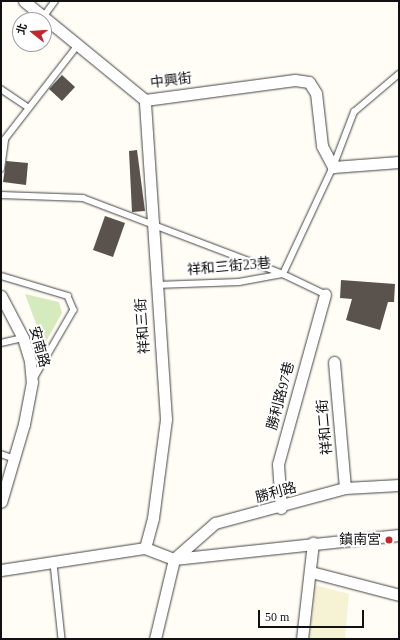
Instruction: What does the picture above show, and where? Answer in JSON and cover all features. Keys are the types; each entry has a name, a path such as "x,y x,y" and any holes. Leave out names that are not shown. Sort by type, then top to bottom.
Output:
{"street":[{"name":"中興街","path":"24,1 39,12"},
{"name":"中興街","path":"52,23 145,100 295,80 309,82 316,93 322,146 333,167"},
{"name":"祥和三街","path":"145,100 155,285 166,419 153,518 145,548"},
{"path":"333,167 399,162"},
{"name":"勝利路97巷","path":"281,508 278,464 325,294"},
{"name":"安南路","path":"1,296 13,313 23,338 30,361 32,382 15,459 1,502"},
{"name":"祥和二街","path":"334,362 345,488"},
{"name":"勝利路","path":"174,559 215,523 281,508 345,488 399,484"},
{"path":"1,570 54,564 145,548 174,559 399,535"},
{"path":"302,639 311,572 313,543"},
{"path":"155,639 174,559"},
{"path":"311,572 399,595"}],"lane":[{"path":"47,12 54,1"},
{"path":"1,169 5,139 28,107 78,45"},
{"name":"祥和三街23巷","path":"155,285 239,282 283,274 333,167 354,112 399,74"},
{"path":"1,89 28,107"},
{"path":"1,195 83,198 152,226 283,274 325,294"},
{"path":"1,276 68,296 74,310 32,382"},
{"path":"1,343 23,338"},
{"path":"1,454 15,459"},
{"path":"54,564 62,639"}],"shaded area":[{"path":"315,585 349,594 345,639 309,639"}],"green space":[{"path":"25,294 59,302 62,313 44,345"}],"building":[{"path":"62,75 75,87 62,101 49,89"},
{"path":"137,150 145,211 132,212 129,151"},
{"path":"6,161 28,163 26,185 3,182"},
{"path":"105,216 125,223 113,257 93,250"},
{"path":"341,280 395,284 394,302 388,302 380,330 346,320 352,299 340,298"}],"place":[{"name":"鎮南宮","path":"389,540"}]}
